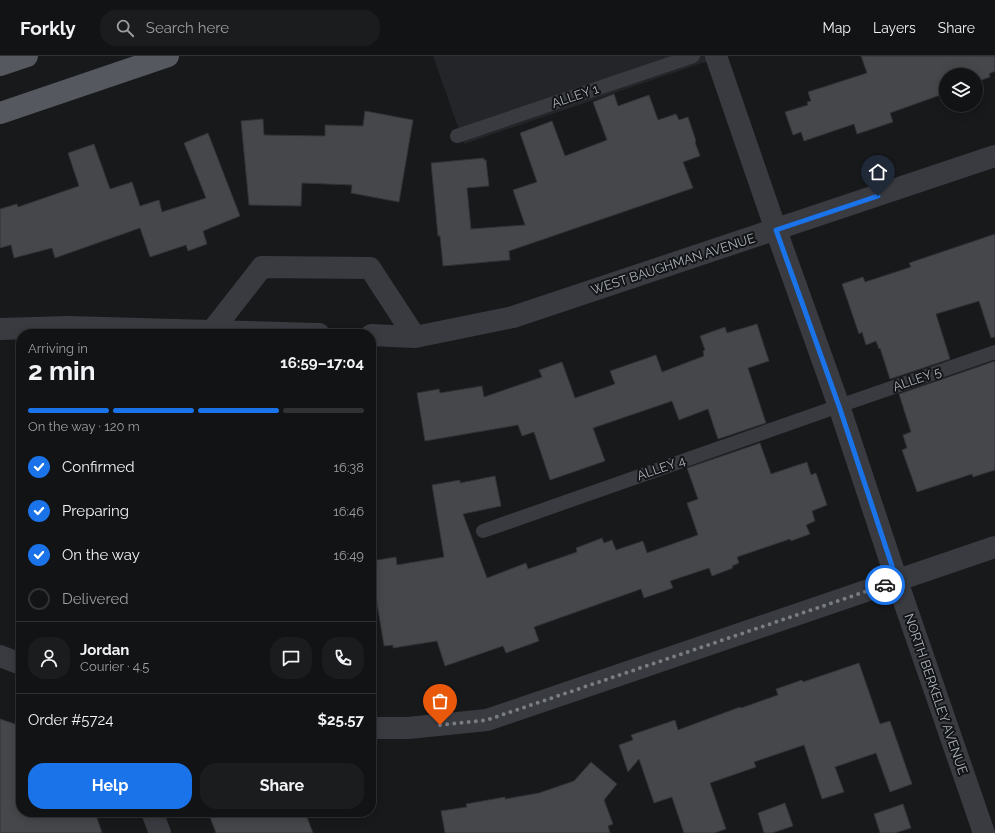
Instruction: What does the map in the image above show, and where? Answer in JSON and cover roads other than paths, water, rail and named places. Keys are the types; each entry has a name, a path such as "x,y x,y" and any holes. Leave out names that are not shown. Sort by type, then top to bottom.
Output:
{"main road":[{"path":"0,65 27,56"},
{"path":"0,112 168,56"}],"street":[{"name":"NORTH BERKELEY AVENUE","path":"716,56 839,406 897,581 984,833"},
{"name":"WEST BAUGHMAN AVENUE","path":"376,336 415,337 513,317 995,156"},
{"path":"214,329 262,267 370,268 415,337"},
{"path":"0,329 68,327 140,329"},
{"path":"376,728 408,728 487,720 995,547"},
{"path":"0,656 16,662"},
{"path":"154,817 160,833"}],"lane":[{"name":"ALLEY 1","path":"458,136 693,56"},
{"name":"ALLEY 5","path":"839,406 995,352"},
{"name":"ALLEY 4","path":"483,531 839,406"}]}
